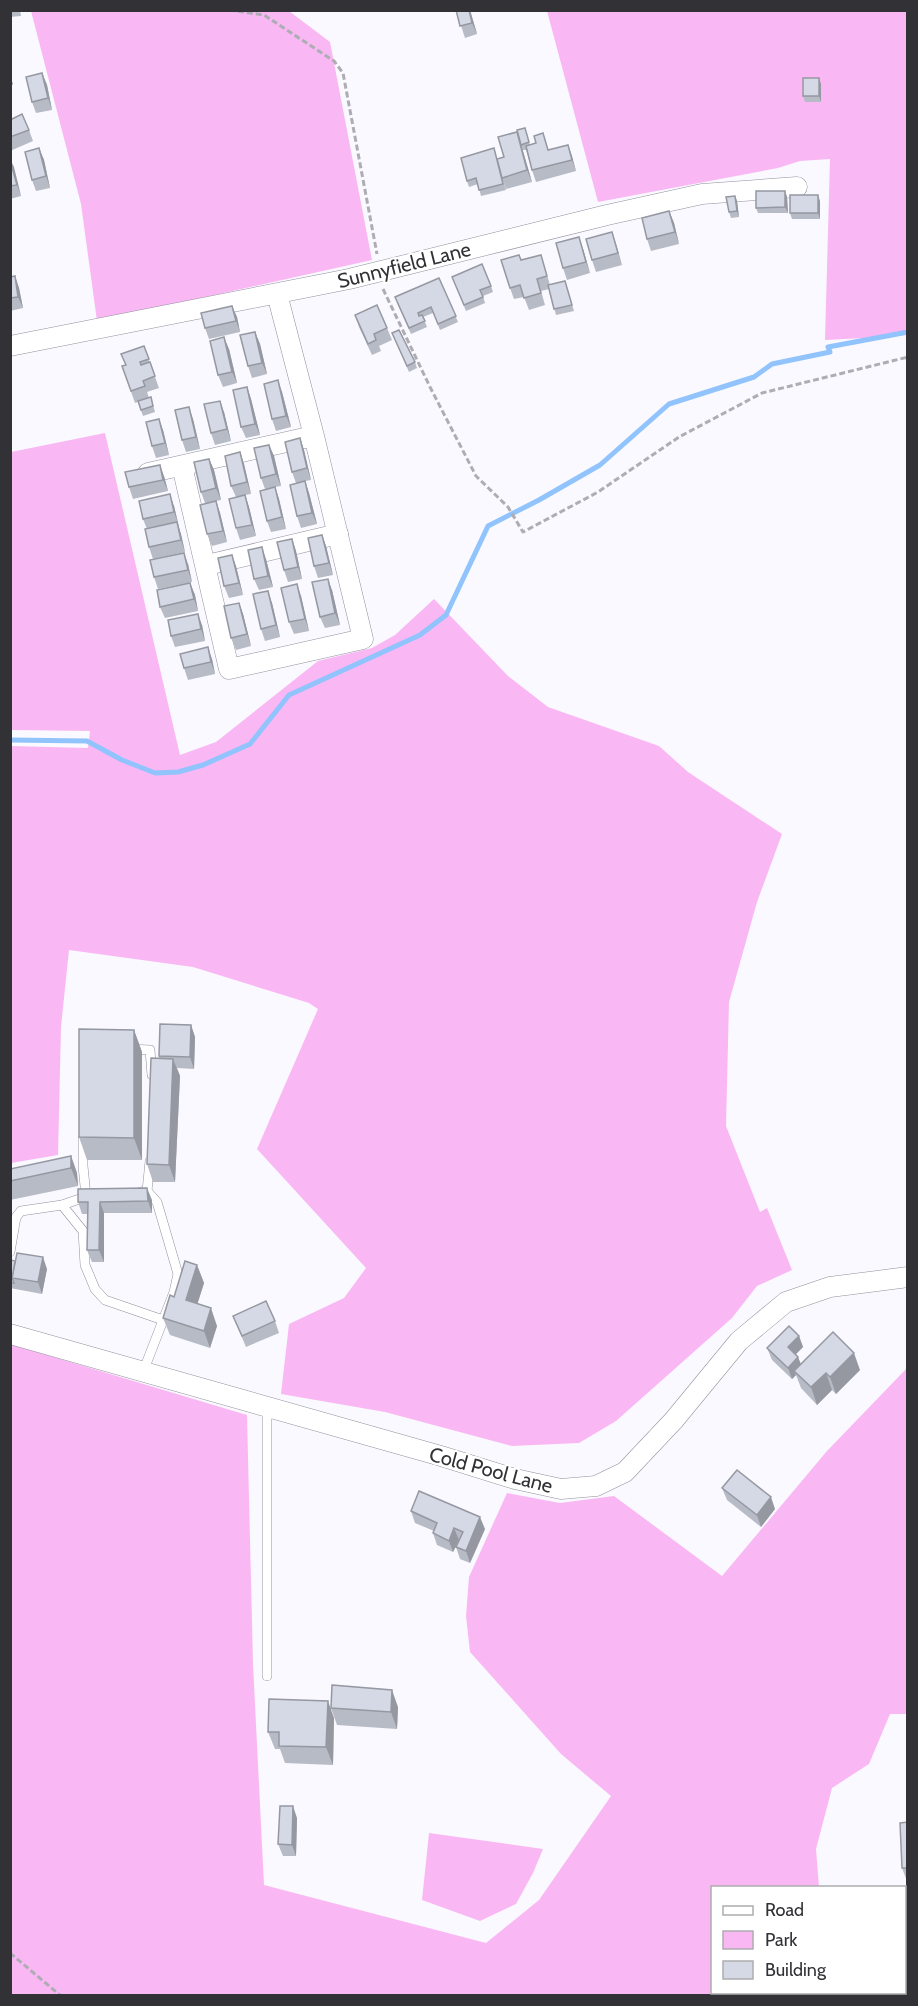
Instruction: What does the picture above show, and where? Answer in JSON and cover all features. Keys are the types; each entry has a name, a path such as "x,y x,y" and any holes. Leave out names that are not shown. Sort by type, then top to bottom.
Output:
{"street":[{"name":"Sunnyfield Lane","path":"10,346 380,272 607,215 702,194 797,188"},
{"path":"182,466 230,669 363,639 277,294"},
{"path":"148,473 314,436"},
{"path":"205,566 338,534"},
{"name":"Cold Pool Lane","path":"10,1334 515,1479 561,1489 596,1486 625,1472 674,1420 739,1341 786,1302 830,1287 908,1277"}],"lane":[{"path":"116,1049 150,1050 153,1088"},
{"path":"10,1252 16,1217 21,1211 62,1205 92,1196 83,1166 83,1131"},
{"path":"143,1372 174,1292 178,1274 157,1202 147,1191 152,1146"},
{"path":"127,1193 147,1191"},
{"path":"62,1205 83,1231 86,1265 95,1289 105,1300 163,1320"},
{"path":"267,1407 267,1676"}],"path":[{"path":"229,10 264,15 334,61 343,73 380,282 476,476 508,507 523,532 598,492 679,436 762,393 908,357"},
{"path":"10,1953 61,1995"}],"green space":[{"path":"31,11 289,11 330,42 372,260 97,321 81,204"},
{"path":"547,11 907,11 907,330 885,337 825,340 830,159 800,161 778,168 598,202"},
{"path":"105,433 180,755 216,742 318,661 372,648 395,635 434,599 508,676 548,707 659,746 688,772 782,834 757,902 729,1002 726,1126 760,1212 767,1208 792,1270 757,1286 732,1318 616,1421 579,1443 512,1446 385,1412 281,1394 289,1324 344,1298 366,1268 257,1149 318,1009 309,1003 193,967 69,950 61,1027 58,1155 11,1163 11,746 88,748 90,731 11,730 11,452"},
{"path":"10,1344 247,1415 253,1664 264,1885 486,1943 539,1900 611,1796 561,1754 470,1652 466,1616 469,1577 507,1493 560,1503 614,1496 722,1576 827,1451 907,1368 907,1714 890,1714 869,1764 832,1788 816,1849 819,1886 711,1886 711,1994 852,1995 11,1995"},
{"path":"429,1833 543,1849 516,1904 480,1921 422,1900"}],"building":[{"path":"456,10 469,10 472,23 460,26"},
{"path":"42,73 48,98 32,102 26,77"},
{"path":"803,78 819,78 819,96 803,96"},
{"path":"22,114 29,130 10,137 10,120"},
{"path":"525,128 529,142 521,145 517,130"},
{"path":"517,132 527,170 502,178 497,159 504,157 498,137"},
{"path":"543,133 548,150 568,145 572,160 532,170 526,146 536,143 534,136"},
{"path":"39,148 46,176 32,180 25,152"},
{"path":"494,148 503,184 479,190 476,178 467,181 461,158"},
{"path":"10,160 17,185 10,186"},
{"path":"756,191 785,191 785,207 756,208"},
{"path":"790,195 818,195 818,213 790,213"},
{"path":"735,196 737,211 729,212 726,197"},
{"path":"669,211 675,232 647,239 642,218"},
{"path":"612,232 618,253 592,260 586,239"},
{"path":"579,237 586,262 563,268 556,243"},
{"path":"519,255 521,260 541,255 547,276 537,279 541,293 524,298 520,285 510,288 501,260"},
{"path":"482,264 491,286 480,290 483,297 464,305 452,277"},
{"path":"15,276 18,297 10,298 10,277"},
{"path":"439,278 456,316 438,324 431,307 418,313 425,321 409,328 395,297"},
{"path":"565,281 572,305 554,309 548,285"},
{"path":"377,305 387,328 374,334 376,340 368,344 355,315"},
{"path":"232,306 236,321 205,328 201,313"},
{"path":"399,330 415,362 407,366 392,333"},
{"path":"255,332 262,363 248,366 240,335"},
{"path":"224,337 232,372 218,375 210,341"},
{"path":"144,346 149,359 140,362 141,365 150,362 155,376 143,381 145,386 131,391 122,366 126,365 121,354"},
{"path":"278,380 286,416 272,419 264,384"},
{"path":"247,387 255,424 241,427 233,390"},
{"path":"151,397 153,406 141,410 138,401"},
{"path":"220,401 227,429 211,433 204,404"},
{"path":"189,407 196,437 182,440 175,410"},
{"path":"159,419 165,443 152,446 146,422"},
{"path":"300,438 307,468 292,472 285,442"},
{"path":"269,445 276,474 261,478 254,448"},
{"path":"240,452 247,482 231,486 225,456"},
{"path":"209,459 216,488 201,492 194,462"},
{"path":"160,465 163,480 129,487 125,472"},
{"path":"305,481 312,513 297,516 290,485"},
{"path":"275,487 282,517 267,521 260,491"},
{"path":"170,494 174,512 143,519 139,501"},
{"path":"245,495 252,525 236,528 229,499"},
{"path":"216,501 223,531 207,534 200,505"},
{"path":"177,522 181,540 149,547 145,529"},
{"path":"322,535 329,563 314,566 308,538"},
{"path":"292,539 298,567 284,570 277,542"},
{"path":"262,547 268,576 254,579 248,550"},
{"path":"184,553 188,570 154,577 150,560"},
{"path":"232,555 239,583 224,586 218,558"},
{"path":"328,579 335,613 320,617 312,582"},
{"path":"190,583 194,599 160,607 157,590"},
{"path":"297,584 305,619 289,622 281,588"},
{"path":"268,591 276,625 261,629 253,594"},
{"path":"239,603 247,634 231,638 224,606"},
{"path":"198,614 201,629 171,636 168,620"},
{"path":"208,647 211,662 184,668 180,654"},
{"path":"160,1024 191,1025 190,1057 159,1056"},
{"path":"79,1029 134,1030 134,1138 79,1137"},
{"path":"151,1058 173,1059 169,1165 147,1164"},
{"path":"71,1156 71,1168 10,1181 10,1169"},
{"path":"147,1188 148,1201 100,1202 99,1250 87,1250 88,1202 78,1202 78,1189"},
{"path":"17,1253 43,1257 38,1282 12,1278"},
{"path":"11,1260 15,1261 12,1278 14,1283 10,1283"},
{"path":"185,1261 197,1265 186,1300 211,1308 204,1331 163,1318 170,1295 174,1297"},
{"path":"266,1301 275,1321 242,1336 233,1316"},
{"path":"789,1326 799,1336 788,1347 798,1357 788,1368 767,1348"},
{"path":"833,1332 854,1353 830,1377 826,1373 811,1387 794,1371"},
{"path":"737,1470 771,1497 757,1515 722,1488"},
{"path":"419,1491 480,1517 466,1551 456,1547 463,1532 454,1528 449,1541 433,1533 437,1523 411,1511"},
{"path":"332,1685 392,1690 391,1712 331,1708"},
{"path":"269,1699 328,1701 326,1747 279,1746 279,1732 268,1732"},
{"path":"280,1806 293,1806 292,1845 278,1844"},
{"path":"908,1822 908,1868 902,1868 900,1823"}],"waterway":[{"path":"10,740 87,741 122,760 155,773 178,772 203,765 250,744 289,695 420,635 446,615 488,526 600,465 669,404 754,377 772,364 830,352 828,347 908,332"}]}
